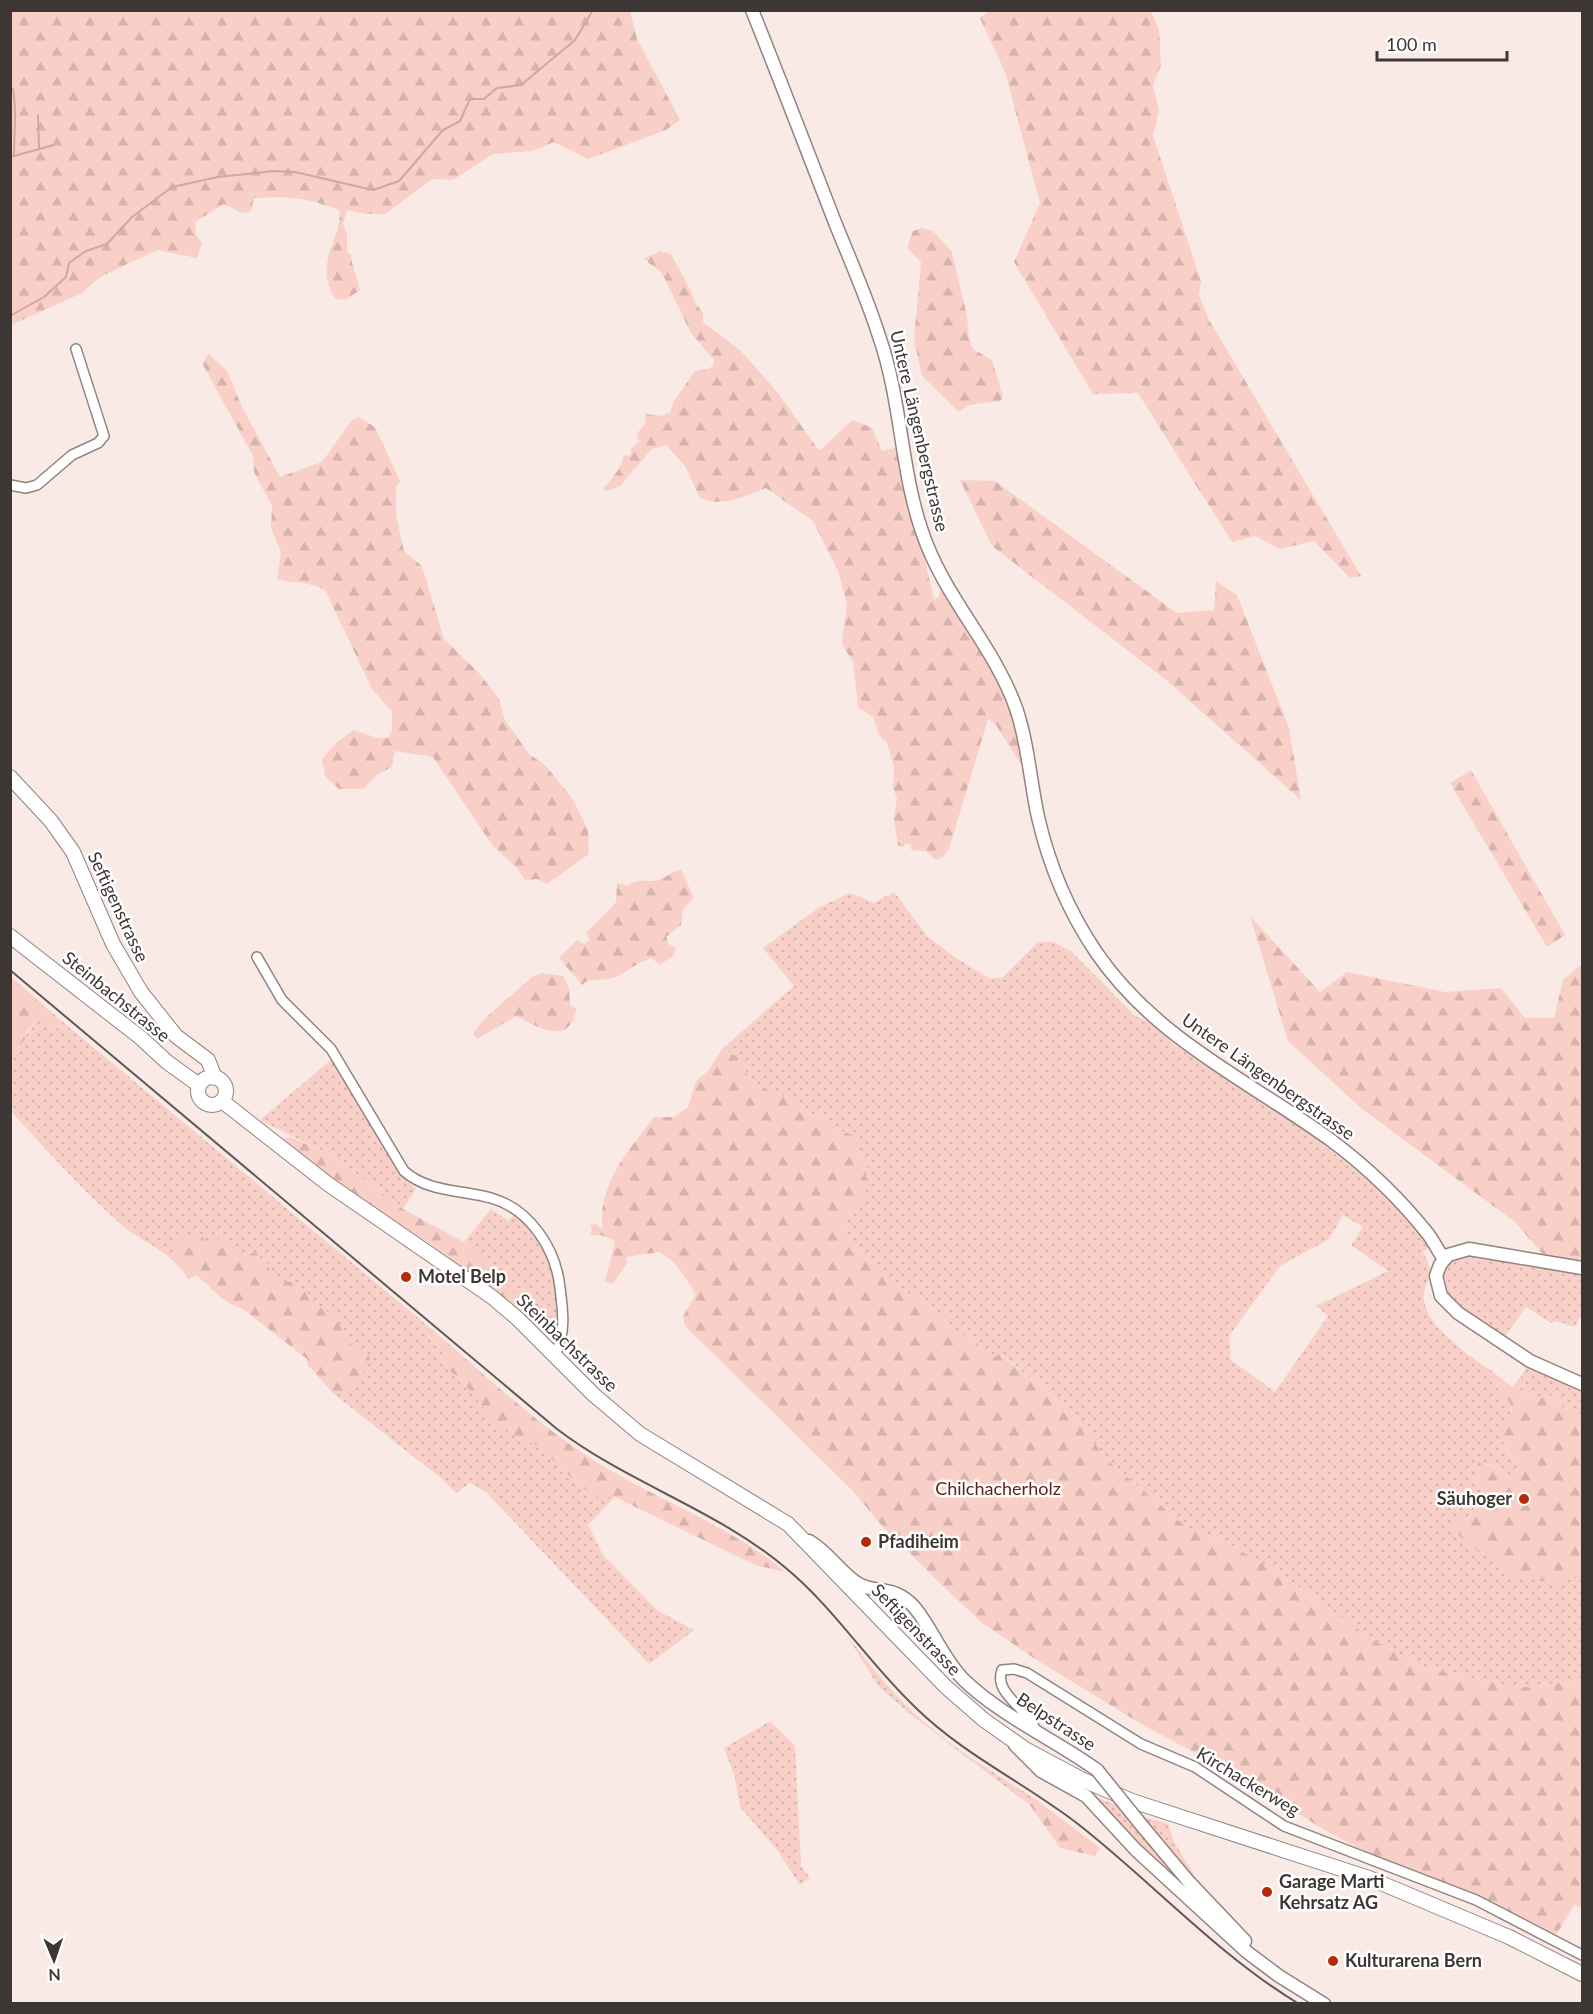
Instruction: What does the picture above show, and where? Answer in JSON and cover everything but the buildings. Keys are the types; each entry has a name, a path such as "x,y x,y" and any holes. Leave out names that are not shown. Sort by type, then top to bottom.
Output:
{"main road":[{"name":"Seftigenstrasse","path":"10,777 44,812 73,852 113,945 141,992 176,1036 208,1060 215,1078"},
{"name":"Steinbachstrasse","path":"10,936 141,1038 167,1062 200,1085 199,1098 206,1104 214,1105 222,1101 328,1184 492,1297 555,1355 594,1395 640,1434 765,1509 805,1539"},
{"path":"200,1085 206,1079 215,1078 222,1082 225,1089 222,1101"},
{"name":"Seftigenstrasse","path":"805,1539 908,1650 946,1687 1009,1738 1061,1770 1107,1791 1369,1878 1509,1937 1582,1974"}],"street":[{"name":"Untere Längenbergstrasse","path":"752,10 879,336 896,405 909,485 927,546 950,592 996,664 1011,697 1025,739 1039,819 1047,850 1078,921 1114,975 1149,1014 1212,1063 1319,1132 1361,1164 1414,1217 1444,1259"},
{"path":"10,485 26,488 37,485 72,455 98,443 104,436 76,349"},
{"path":"256,957 282,1000 331,1049 404,1171 419,1182 500,1201 522,1216 539,1234 555,1262 559,1279 563,1330 555,1355"},
{"path":"1582,1268 1476,1249 1459,1250 1444,1259 1438,1270 1436,1283 1441,1296 1452,1307 1530,1361 1582,1384"},
{"name":"Belpstrasse","path":"805,1539 827,1553 859,1584 885,1589 907,1600 916,1609 937,1645 964,1680 1097,1770 1189,1882 1267,1967"},
{"name":"Kirchackerweg","path":"1035,1729 1032,1718 1004,1691 1000,1676 1002,1670 1014,1669 1027,1673 1141,1744 1195,1767 1284,1826 1476,1900 1582,1955"},
{"name":"Belpstrasse","path":"1009,1738 1041,1771 1086,1796 1136,1850 1267,1967 1324,2004"}],"green space":[{"path":"10,11 630,11 637,39 680,120 666,130 588,159 554,142 532,151 493,154 453,180 432,179 385,214 366,214 347,210 343,224 347,234 347,252 351,254 360,290 347,299 338,300 333,295 327,274 329,254 340,219 339,210 297,198 254,198 251,211 242,213 224,204 195,222 196,235 202,243 197,258 157,250 102,276 80,294 11,325"},
{"path":"989,11 1151,11 1159,30 1161,65 1153,85 1159,110 1153,136 1201,281 1199,295 1209,320 1361,576 1350,578 1314,541 1280,549 1255,536 1232,542 1138,393 1093,394 1014,262 1040,203 1005,72 980,18"},
{"path":"922,228 933,231 952,252 967,316 969,339 973,349 992,360 1003,397 1000,401 969,405 959,412 922,376 914,340 921,262 907,248 913,231"},
{"path":"660,251 671,254 694,301 703,313 703,322 741,351 778,393 817,448 820,450 853,420 872,428 882,451 899,447 934,600 939,596 941,585 1002,691 1024,761 1020,763 996,725 988,719 949,849 942,858 936,860 926,851 911,850 911,845 906,843 903,847 898,845 894,820 897,798 893,788 894,768 887,743 879,735 873,717 858,707 853,662 842,644 847,604 838,571 813,521 766,488 725,501 708,501 700,498 685,466 666,445 652,449 620,486 607,491 604,488 619,469 624,456 631,455 631,449 639,442 637,434 645,423 646,414 661,416 670,412 674,401 695,371 709,369 714,364 714,360 691,333 663,275 645,258"},
{"path":"209,354 227,371 242,407 280,477 322,462 352,420 358,417 375,427 400,481 396,488 396,515 404,551 422,566 444,639 479,673 499,699 505,720 529,754 545,765 572,798 588,830 589,854 547,884 538,879 525,880 517,868 492,845 433,757 395,751 392,767 378,774 363,789 339,789 326,777 322,759 337,742 354,730 377,738 388,738 392,730 392,712 372,689 325,590 313,585 277,579 281,552 271,528 272,506 254,472 253,456 202,363"},
{"path":"960,480 995,481 1177,613 1214,610 1216,581 1237,595 1289,728 1301,800 1165,679 992,546"},
{"path":"1471,770 1565,935 1547,947 1450,783"},
{"path":"681,870 694,898 683,909 681,925 666,937 669,944 676,948 673,956 659,965 652,958 617,977 588,980 582,985 559,958 577,940 584,944 590,940 586,933 616,902 617,883 628,886 639,881 654,881"},
{"path":"894,892 928,937 956,958 991,979 1003,977 1038,942 1053,942 1072,952 1135,1016 1151,1022 1173,1044 1310,1134 1371,1182 1427,1241 1428,1248 1423,1252 1431,1269 1424,1296 1427,1311 1443,1333 1497,1375 1495,1383 1501,1394 1510,1401 1511,1412 1503,1440 1511,1457 1522,1469 1514,1480 1501,1475 1499,1469 1487,1464 1476,1479 1483,1495 1467,1519 1489,1558 1510,1575 1582,1577 1582,1680 1518,1688 1425,1668 1378,1643 1281,1575 1226,1542 1186,1527 1106,1459 1074,1414 1001,1354 994,1357 980,1347 974,1338 949,1332 947,1318 886,1277 859,1250 849,1236 843,1221 858,1203 864,1191 864,1155 855,1147 853,1135 832,1128 826,1117 812,1114 797,1100 759,1087 756,1082 750,1085 742,1059 722,1049 794,986 763,948 820,907 850,893 874,903","holes":["1343,1215 1363,1227 1351,1245 1388,1271 1316,1306 1328,1316 1275,1392 1231,1360 1229,1336 1280,1266 1329,1239"]},
{"path":"1250,916 1320,992 1347,972 1445,992 1501,988 1525,1018 1554,1018 1563,980 1582,964 1582,1264 1545,1257 1515,1222 1362,1109 1288,1041"},
{"path":"542,973 563,976 569,988 570,1005 577,1009 570,1025 564,1030 550,1031 516,1016 477,1039 473,1034 483,1020 532,977"},
{"path":"11,977 63,1022 57,1029 38,1017 25,1034 26,1038 11,1054"},
{"path":"38,1017 57,1029 63,1022 429,1327 427,1335 441,1349 449,1371 460,1378 518,1438 537,1445 580,1486 596,1496 615,1497 588,1525 603,1555 658,1611 694,1630 649,1664 486,1492 470,1483 456,1493 442,1479 334,1394 308,1365 307,1359 242,1308 223,1299 196,1275 188,1279 173,1260 117,1221 62,1167 11,1111 10,1054 19,1046"},
{"name":"Chilchacherholz","path":"722,1049 742,1059 750,1084 756,1082 759,1087 797,1100 812,1114 826,1117 832,1128 853,1135 856,1140 855,1147 864,1155 868,1165 866,1189 860,1202 843,1221 849,1236 872,1264 902,1289 947,1318 949,1331 974,1338 980,1347 994,1357 1000,1354 1074,1414 1106,1459 1186,1527 1226,1542 1281,1575 1378,1643 1425,1668 1518,1688 1582,1680 1582,1908 1574,1905 1556,1935 1354,1846 1316,1825 1261,1788 1143,1725 1035,1659 981,1622 883,1527 852,1490 685,1326 683,1316 696,1294 675,1263 660,1252 626,1257 627,1263 613,1284 605,1281 615,1241 601,1235 590,1235 592,1231 590,1225 596,1224 603,1230 604,1198 616,1169 654,1117 674,1117 688,1107 696,1081 709,1070"},
{"path":"333,1058 370,1118 399,1173 416,1189 403,1209 332,1156 260,1120"},
{"path":"291,1137 332,1156 403,1209 464,1242 521,1301 515,1306 432,1245 348,1190 280,1139"},
{"path":"491,1209 509,1221 514,1214 533,1232 548,1254 556,1280 560,1313 558,1329 547,1337 515,1306 520,1300 464,1242"},
{"path":"201,1233 205,1241 213,1243 223,1236 246,1255 255,1252 267,1263 273,1280 291,1282 311,1296 319,1307 333,1315 355,1350 367,1349 370,1360 352,1387 334,1394 308,1365 307,1359 242,1308 223,1299 196,1275 188,1279 178,1263 173,1245 187,1235"},
{"path":"1468,1253 1582,1272 1582,1314 1575,1327 1557,1321 1551,1323 1526,1307 1503,1339 1463,1310 1451,1298 1444,1286 1442,1274 1450,1263"},
{"path":"429,1327 516,1402 584,1454 631,1482 722,1529 786,1572 755,1565 615,1497 596,1497 580,1486 537,1445 518,1438 495,1423 460,1378 449,1371 441,1349 427,1334"},
{"path":"1528,1366 1582,1388 1582,1417 1578,1420 1568,1409 1558,1406 1559,1394 1539,1398 1520,1392 1521,1376"},
{"path":"1497,1375 1512,1387 1521,1376 1520,1392 1539,1398 1559,1394 1558,1406 1568,1409 1578,1419 1582,1417 1582,1577 1552,1583 1510,1575 1452,1530 1455,1517 1467,1519 1483,1496 1476,1479 1478,1462 1499,1469 1501,1475 1513,1480 1515,1472 1522,1469 1508,1453 1504,1443 1503,1422 1508,1420 1512,1412 1510,1401 1501,1394 1495,1383"},
{"path":"847,1636 913,1712 964,1753 1035,1799 1030,1805 914,1717 879,1687"},
{"path":"770,1721 795,1746 801,1866 810,1878 800,1885 775,1847 740,1807 735,1778 724,1748"},
{"path":"1093,1796 1120,1806 1192,1892 1191,1895 1168,1875"},
{"path":"1035,1799 1100,1848 1095,1856 1060,1848 1030,1805"},
{"path":"1140,1816 1168,1824 1174,1842 1202,1888"}],"waterway":[{"path":"10,316 44,297 66,277 69,263 86,251 107,244 132,217 172,187 218,177 274,171 295,172 373,190 399,181 443,130 460,121 470,99 484,99 497,88 521,85 575,40 593,10"},
{"path":"13,89 14,156"},
{"path":"38,115 39,148"},
{"path":"10,157 54,145"}],"railway":[{"path":"10,970 557,1429 614,1466 732,1530 787,1569 821,1602 899,1691 935,1725 974,1755 1078,1824 1213,1941 1269,1985 1299,2004"}],"place":[{"name":"Motel Belp","path":"406,1277"},
{"name":"Säuhoger","path":"1524,1499"},
{"name":"Pfadiheim","path":"866,1542"},
{"name":"Garage Marti Kehrsatz AG","path":"1267,1892"},
{"name":"Kulturarena Bern","path":"1333,1961"}]}
